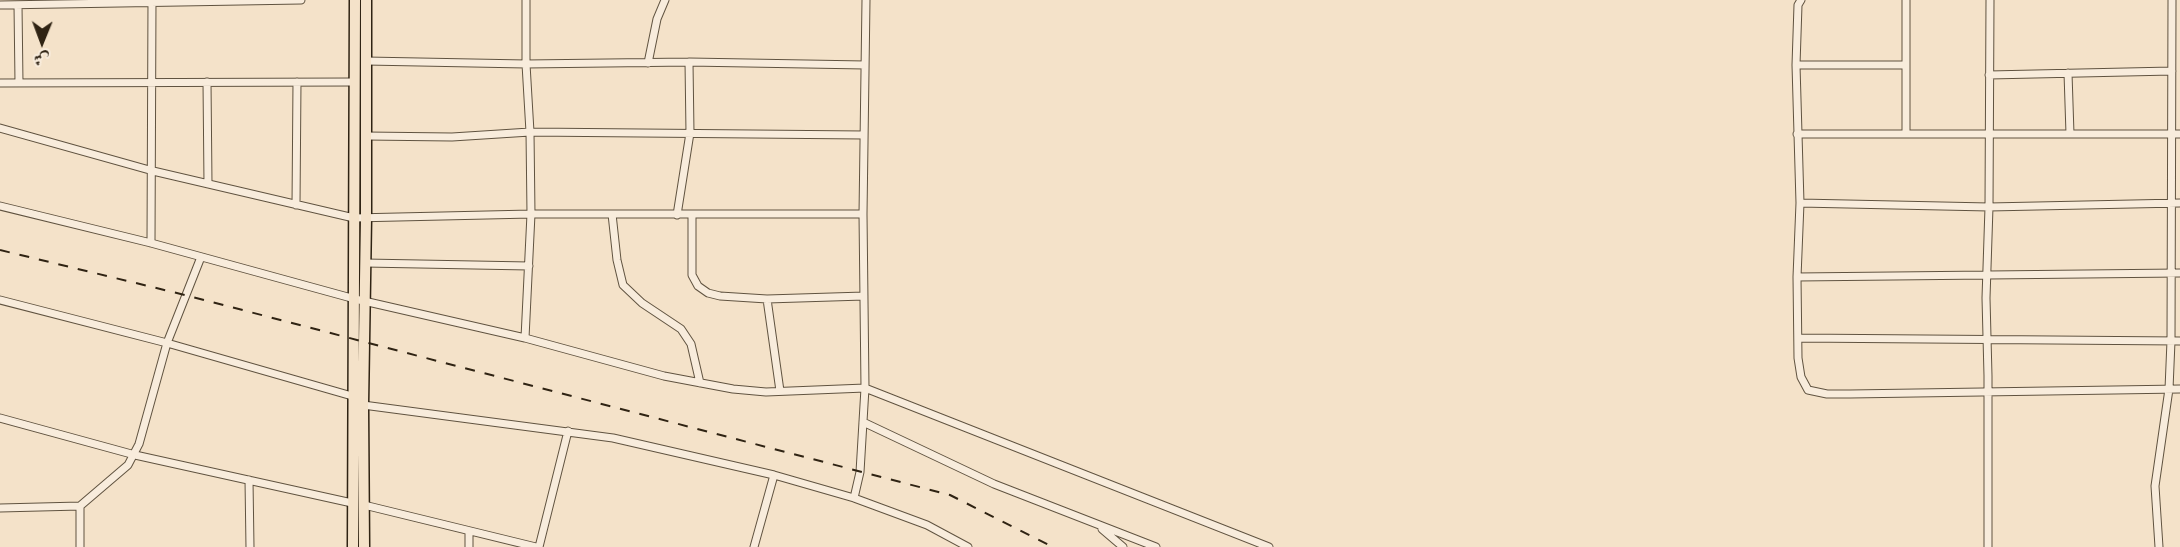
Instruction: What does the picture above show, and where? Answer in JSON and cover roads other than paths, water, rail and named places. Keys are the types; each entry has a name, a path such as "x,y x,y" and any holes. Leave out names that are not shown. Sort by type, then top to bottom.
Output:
{"main road":[{"path":"353,547 358,504 363,405 360,300 354,218 355,0"},
{"path":"364,547 358,504 352,396 365,264 366,0"}],"street":[{"path":"0,5 37,2 301,0"},
{"path":"525,339 531,214 526,0"},
{"path":"648,63 657,19 665,0"},
{"path":"854,498 860,471 865,388 863,214 866,0"},
{"path":"1801,0 1798,5 1797,65 1800,203 1797,277 1798,338 1801,377 1808,390 1827,394 2180,389"},
{"path":"1906,0 1906,133"},
{"path":"1988,547 1987,276 1990,0"},
{"path":"2159,547 2155,486 2169,389 2176,273 2176,134 2172,71 2172,0"},
{"path":"151,243 152,1"},
{"path":"18,5 19,83"},
{"path":"366,61 865,65"},
{"path":"677,215 690,133 689,62"},
{"path":"1797,65 1905,65"},
{"path":"1989,75 2172,71"},
{"path":"2068,73 2070,134"},
{"path":"207,82 208,184"},
{"path":"296,205 297,82"},
{"path":"0,83 354,82"},
{"path":"0,128 153,171 354,218 531,214 863,214"},
{"path":"366,136 452,137 530,132 864,135"},
{"path":"1797,134 2176,134"},
{"path":"1800,203 1989,207 2176,202"},
{"path":"0,206 151,243 360,300 525,339 644,372 733,389 780,391 865,388 1269,547"},
{"path":"612,214 617,260 623,285 642,303 681,329 691,344 700,383"},
{"path":"692,215 691,269 698,286 714,295 767,298 864,296"},
{"path":"0,508 80,506 128,465 139,444 167,343 201,257"},
{"path":"365,264 529,267"},
{"path":"1797,277 2176,273"},
{"path":"767,298 780,391"},
{"path":"0,300 167,343 352,396"},
{"path":"1798,338 2180,341"},
{"path":"363,405 613,438 774,475 854,498 927,525 968,547"},
{"path":"0,418 135,455 358,504 538,547 568,431"},
{"path":"863,422 994,484 1156,547"},
{"path":"754,547 774,475"},
{"path":"249,480 250,547"},
{"path":"80,506 80,547"},
{"path":"1097,525 1123,547"},
{"path":"469,532 470,547"}],"railway":[{"path":"0,250 185,295 950,495 1053,547"}]}
